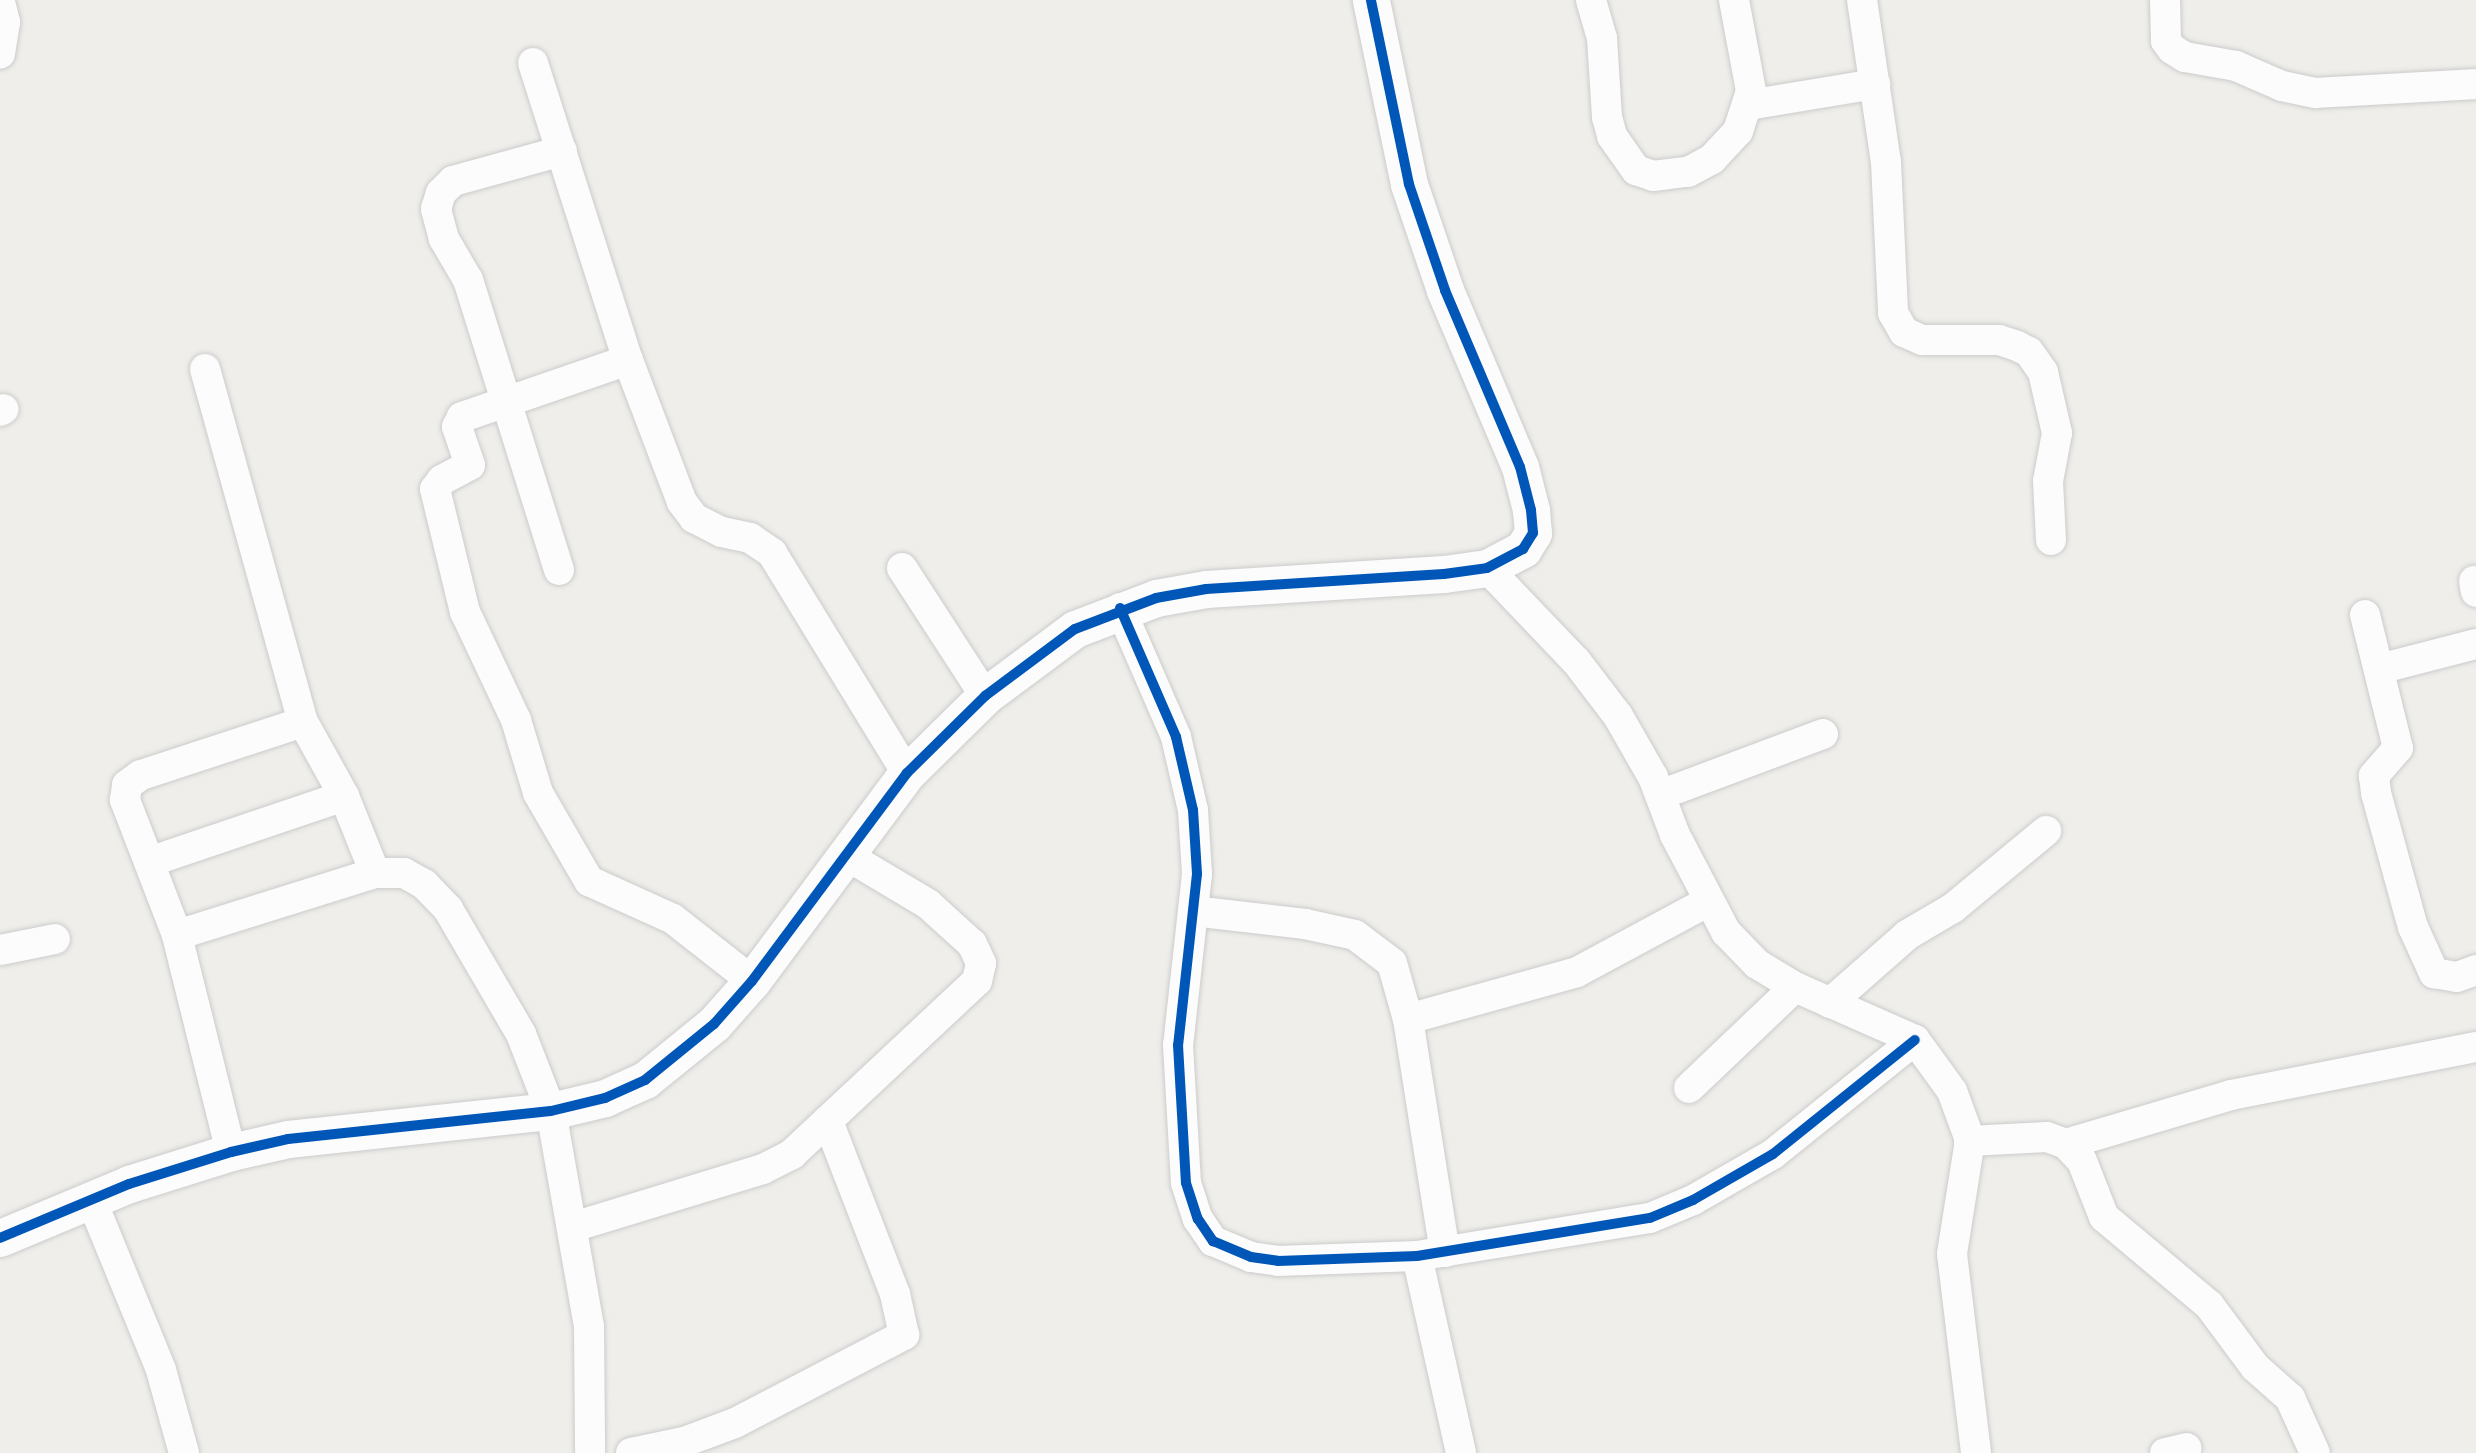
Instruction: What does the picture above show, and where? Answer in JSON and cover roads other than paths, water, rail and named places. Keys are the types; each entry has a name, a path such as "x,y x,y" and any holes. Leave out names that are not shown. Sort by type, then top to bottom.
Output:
{"street":[{"path":"0,1238 91,1199 231,1152 288,1139 551,1111 605,1098 645,1080 714,1024 752,981 844,854 907,773 985,696 1025,662 1075,629 1120,608 1206,589 1487,568 1523,549 1532,533 1531,510 1520,467 1445,290 1409,184 1371,0"},
{"path":"1591,0 1602,38 1607,117 1623,156 1636,170 1670,175 1712,159 1738,131 1748,105 1749,69 1734,0"},
{"path":"1862,0 1886,162 1893,313 1898,326 1922,340 1999,340 2029,352 2043,372 2055,412 2057,433 2048,481 2051,540"},
{"path":"2165,0 2166,41 2172,49 2185,57 2236,66 2282,86 2316,93 2476,85"},
{"path":"0,2 5,22 0,54"},
{"path":"533,63 628,360 682,502 694,518 722,532 750,538 772,552 907,773"},
{"path":"1748,105 1875,84"},
{"path":"559,570 468,280 444,239 436,209 441,193 453,181 562,151"},
{"path":"628,360 457,422 470,465 442,480 435,489 465,612 516,720 538,793 589,881 673,919 752,981"},
{"path":"205,369 303,722 344,796 375,873"},
{"path":"902,568 985,696"},
{"path":"1487,568 1593,683 1618,716 1660,795 1707,902 1726,932 1758,964 1795,987 1915,1040 1952,1091 1969,1141 1952,1254 1976,1453"},
{"path":"1120,608 1179,749 1193,810 1197,874 1178,1045 1186,1183 1198,1219 1213,1241 1251,1257 1278,1261 1431,1254 1576,1233 1650,1218 1693,1200 1773,1154 1915,1040"},
{"path":"2365,615 2399,748 2374,776 2413,927 2434,973 2458,977 2476,970"},
{"path":"2379,669 2476,644"},
{"path":"231,1152 177,935 125,800 127,785 141,775 303,722"},
{"path":"1660,795 1822,734"},
{"path":"149,862 344,796"},
{"path":"1830,1003 1907,935 1953,908 2046,831"},
{"path":"573,1227 763,1169 808,1143 828,1121 965,997 977,981 981,963 972,944 928,904 844,854"},
{"path":"177,935 375,873 404,873 424,884 449,909 521,1034 551,1111 589,1326 590,1453"},
{"path":"1409,1019 1577,972 1707,902"},
{"path":"1193,911 1305,924 1355,935 1392,963 1409,1019 1431,1254 1461,1453"},
{"path":"0,950 55,939"},
{"path":"1689,1088 1795,987"},
{"path":"2066,1144 2231,1095 2476,1047"},
{"path":"631,1453 684,1442 735,1423 904,1335 895,1294 828,1121"},
{"path":"1969,1141 2047,1137 2066,1144 2082,1161 2104,1217 2209,1305 2255,1367 2290,1398 2315,1453"},
{"path":"91,1199 161,1370 184,1453"}]}
